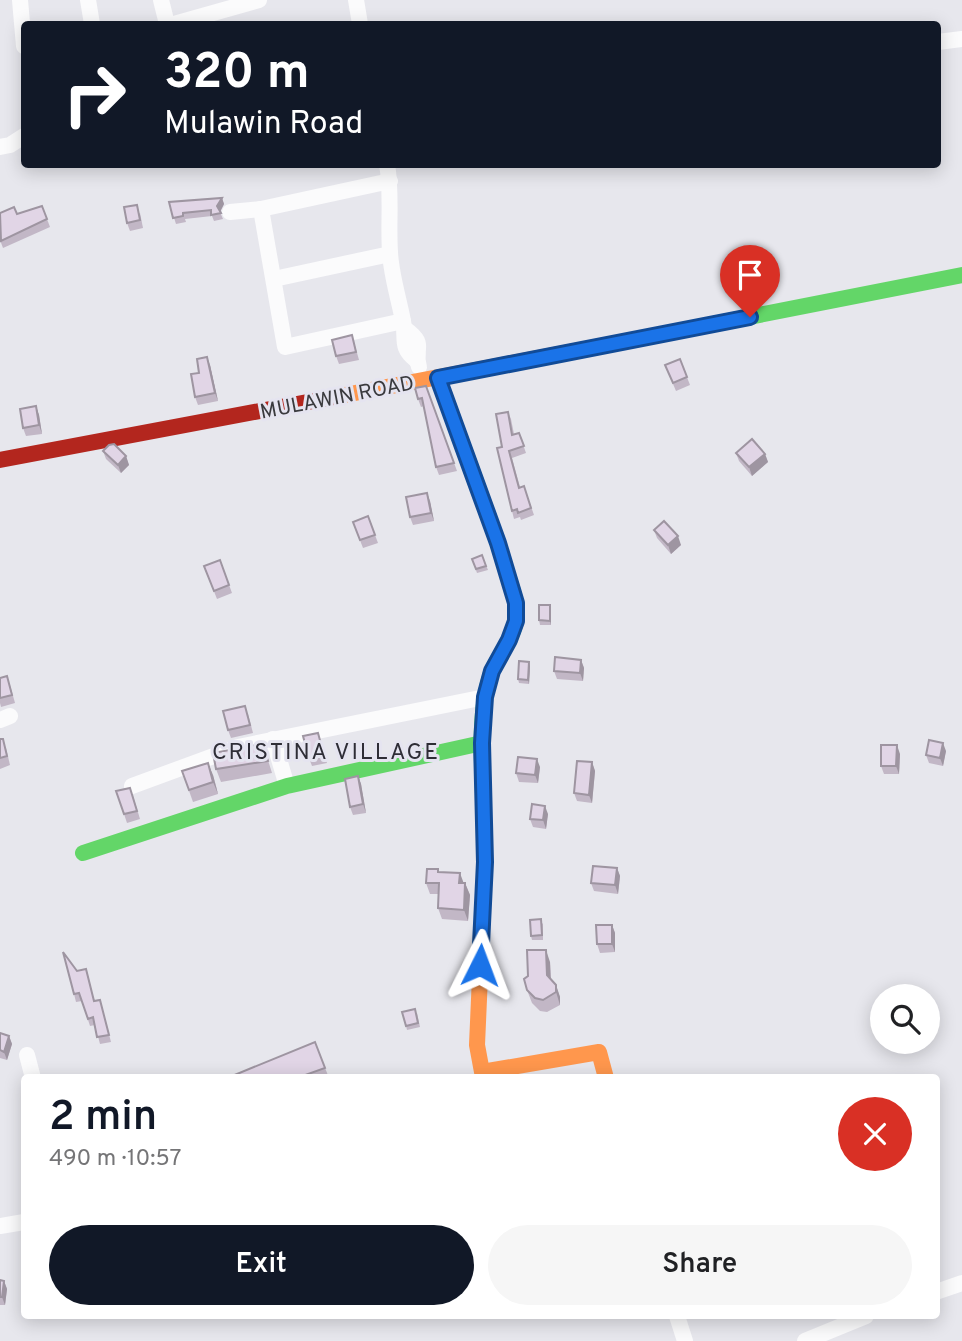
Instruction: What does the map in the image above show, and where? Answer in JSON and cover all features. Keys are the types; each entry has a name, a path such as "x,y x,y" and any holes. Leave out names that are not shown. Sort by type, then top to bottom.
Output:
{"street":[{"path":"20,0 22,21"},
{"path":"88,0 92,21"},
{"path":"161,0 166,21"},
{"path":"185,21 259,0"},
{"path":"356,0 360,21"},
{"path":"941,42 962,39"},
{"path":"5,146 21,138"},
{"path":"388,168 390,254 404,324 403,340 407,352 431,380 498,543 516,603 516,621 492,671 485,697 482,743 485,862 477,1045 482,1072 598,1052 605,1074"},
{"path":"230,212 261,209 390,181"},
{"path":"261,209 285,347 404,324"},
{"path":"274,279 390,254"},
{"name":"MULAWIN ROAD","path":"0,460 431,380 962,275"},
{"path":"132,786 238,747 485,697"},
{"path":"273,739 287,786"},
{"path":"83,853 287,786 482,743"},
{"path":"27,1055 32,1074"},
{"path":"0,1226 21,1222"},
{"path":"940,1291 962,1283"},
{"path":"678,1319 685,1341"},
{"path":"805,1341 859,1319"}],"building":[{"path":"222,198 217,206 221,213 211,215 211,210 183,213 183,216 173,218 169,202"},
{"path":"137,205 140,220 127,223 124,207"},
{"path":"42,206 47,219 1,241 0,213 14,207 17,214"},
{"path":"352,335 356,352 336,356 332,340"},
{"path":"207,357 215,393 195,397 191,374 199,373 197,359"},
{"path":"680,359 687,377 673,383 665,365"},
{"path":"426,386 454,463 436,467 422,398 418,399 415,388"},
{"path":"36,406 39,425 23,428 20,409"},
{"path":"508,412 512,435 519,433 524,446 509,451 519,488 524,486 531,508 518,513 517,509 512,511 497,448 502,447 496,414"},
{"path":"752,439 765,454 749,467 736,453"},
{"path":"114,444 126,456 118,465 103,451"},
{"path":"427,493 431,513 410,517 406,497"},
{"path":"368,516 375,535 360,540 353,522"},
{"path":"664,521 678,536 668,545 654,530"},
{"path":"482,555 486,566 476,569 472,559"},
{"path":"220,560 229,585 214,591 204,566"},
{"path":"539,605 550,605 550,621 539,620"},
{"path":"555,657 581,660 580,673 554,671"},
{"path":"519,661 529,662 528,680 518,679"},
{"path":"7,676 12,695 0,698 0,678"},
{"path":"245,706 250,725 228,730 223,711"},
{"path":"318,733 324,755 309,758 303,736"},
{"path":"0,739 3,739 7,756 0,758"},
{"path":"929,740 943,743 940,758 926,755"},
{"path":"263,744 268,761 216,769 213,753"},
{"path":"881,745 897,745 896,766 881,766"},
{"path":"518,757 537,759 535,775 516,773"},
{"path":"577,761 592,762 589,795 574,793"},
{"path":"208,763 213,782 189,790 182,771"},
{"path":"358,776 363,804 350,807 345,779"},
{"path":"130,788 137,811 124,814 116,791"},
{"path":"532,804 545,806 543,820 530,819"},
{"path":"593,866 617,868 615,885 591,883"},
{"path":"427,869 460,873 459,883 465,883 464,910 438,908 439,883 426,883"},
{"path":"541,919 542,935 531,936 530,920"},
{"path":"596,925 612,925 612,944 597,944"},
{"path":"527,950 546,950 547,975 556,985 556,992 543,1000 535,998 527,990 524,979 528,976"},
{"path":"63,952 77,971 86,969 94,1001 100,1000 109,1035 97,1037 93,1017 88,1019 79,993 74,994"},
{"path":"415,1009 418,1023 406,1026 402,1012"},
{"path":"0,1033 9,1036 4,1052 0,1050"},
{"path":"315,1042 325,1068 308,1074 237,1074"},
{"path":"0,1280 4,1281 2,1297 0,1297"}],"traffic: fast":[{"path":"637,339 962,275"},
{"path":"438,378 489,517 516,606 514,627 491,673 484,702 483,794"},
{"path":"83,853 287,786 482,743"}],"traffic: slow":[{"path":"334,397 637,339"},
{"path":"483,794 485,862 477,1045 482,1072 599,1052 605,1074"}],"traffic: jam":[{"path":"0,460 334,397"}],"district":[{"name":"CRISTINA VILLAGE","path":"326,751"}],"route":[{"path":"480,965 485,862 482,743 485,697 492,671 516,621 516,603 498,543 438,378 750,317"}]}
